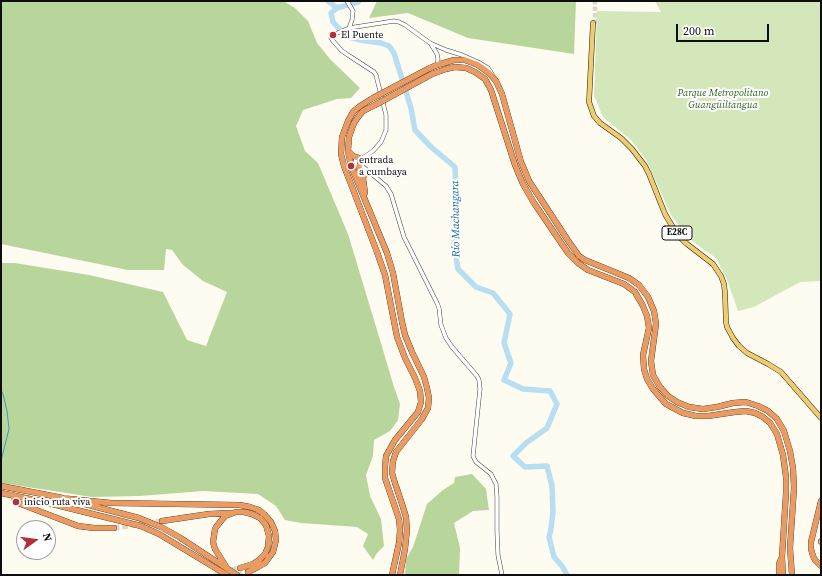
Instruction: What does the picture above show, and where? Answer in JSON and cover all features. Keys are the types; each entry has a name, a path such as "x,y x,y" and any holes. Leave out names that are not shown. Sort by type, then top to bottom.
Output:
{"highway":[{"path":"400,575 407,530 406,517 392,473 393,462 396,452 422,419 428,408 428,388 405,335 388,253 351,166 348,151 349,137 354,123 363,111 431,71 437,65 454,60 465,60 478,65 489,73 496,81 502,94 521,162 529,182 579,256 585,260 629,278 639,285 648,297 654,312 656,324 650,361 653,375 660,387 668,396 689,407 717,407 733,403 746,402 768,411 777,419 784,431 793,468 794,488 790,548 792,575"},
{"path":"392,575 399,543 400,530 399,519 385,478 384,467 386,456 395,440 418,412 421,402 420,391 397,337 385,275 344,166 341,154 342,137 348,121 354,112 360,106 373,98 431,71 455,68 466,68 485,79 491,90 515,165 523,184 568,253 588,270 624,284 635,292 647,316 648,328 643,355 644,369 647,379 666,404 683,413 696,416 746,411 755,413 770,423 777,434 783,455 786,478 782,557 783,575"},
{"path":"348,151 353,156 360,159"},
{"path":"360,166 360,176 369,210"},
{"path":"365,193 363,178 365,174 370,172"},
{"path":"1,486 61,498 139,518 179,537 228,572"},
{"path":"1,493 141,526 159,534 228,572 237,575"},
{"path":"12,495 18,503 78,526 114,528"},
{"path":"61,498 111,503 240,505 259,510 271,522 275,531 276,540 273,552 265,562 258,568 248,572"},
{"path":"821,501 811,542 813,556 821,566"},
{"path":"228,572 217,552 213,542 213,537 216,527 225,516 236,512"},
{"path":"162,521 209,514 236,512 244,512 260,518 266,526 270,536 268,547 265,554 259,560 253,564 240,568"},
{"path":"779,575 778,564 782,557"}],"main road":[{"name":"E28C","path":"594,24 591,94 593,106 599,118 632,149 645,166 665,214 678,236 713,264 721,276 725,289 726,322 733,338 747,353 780,372 821,418"}],"street":[{"path":"347,1 353,11 352,20 347,29"},
{"path":"496,81 488,68 462,55 430,43 405,25 398,22 347,29 332,36 332,40 342,51 374,72 386,115 386,130 381,142 373,151 356,160 356,165 370,172 386,186 391,194 404,237 439,308 441,325 446,338 479,380 480,389 473,456 476,462 491,474 496,484 498,555 502,575"},
{"path":"430,43 437,54 437,65"},
{"path":"360,159 363,162 360,166"}],"green space":[{"path":"1,1 283,1 295,8 308,21 317,43 331,60 360,88 351,98 337,99 303,110 296,126 305,151 318,163 348,234 400,404 398,420 390,431 374,440 373,456 366,475 370,496 381,519 384,546 373,560 363,546 368,534 357,527 301,523 285,520 276,506 258,494 203,491 140,496 92,497 1,483 1,263 15,263 89,275 163,292 187,340 206,346 227,292 203,281 183,265 172,250 166,249 164,270 128,270 1,244"},
{"path":"377,1 576,1 574,54 468,38 408,13 369,18"},
{"name":"Parque Metropolitano Guangüiltangua","path":"655,1 821,1 821,281 800,282 754,307 738,311 728,282 716,258 688,238 671,215 646,160 631,140 603,117 594,96 597,11 661,12"},
{"path":"472,474 486,489 489,510 473,511 454,523 460,548 459,575 405,575 406,559 413,547 427,504 443,490 454,483 455,477"}],"waterway":[{"name":"Río Machangara","path":"328,1 337,8 331,13 333,22 346,36 389,46 394,53 411,108 415,130 431,147 455,167 456,202 454,244 458,269 476,287 493,293 510,314 504,343 511,363 504,380 523,389 550,391 557,404 547,428 526,443 513,456 525,467 547,466 552,486 553,512 549,537 554,557 562,566 567,575"},
{"path":"337,8 359,1"},
{"path":"1,390 7,411 9,429 1,461"}],"tunnel":[{"path":"595,1 595,24"},
{"path":"114,528 162,521"},
{"path":"215,575 240,568"},
{"path":"237,575 248,572"}],"place":[{"name":"El Puente","path":"333,35"},
{"name":"entrada a cumbaya","path":"351,166"},
{"name":"inicio ruta viva","path":"16,502"}]}
